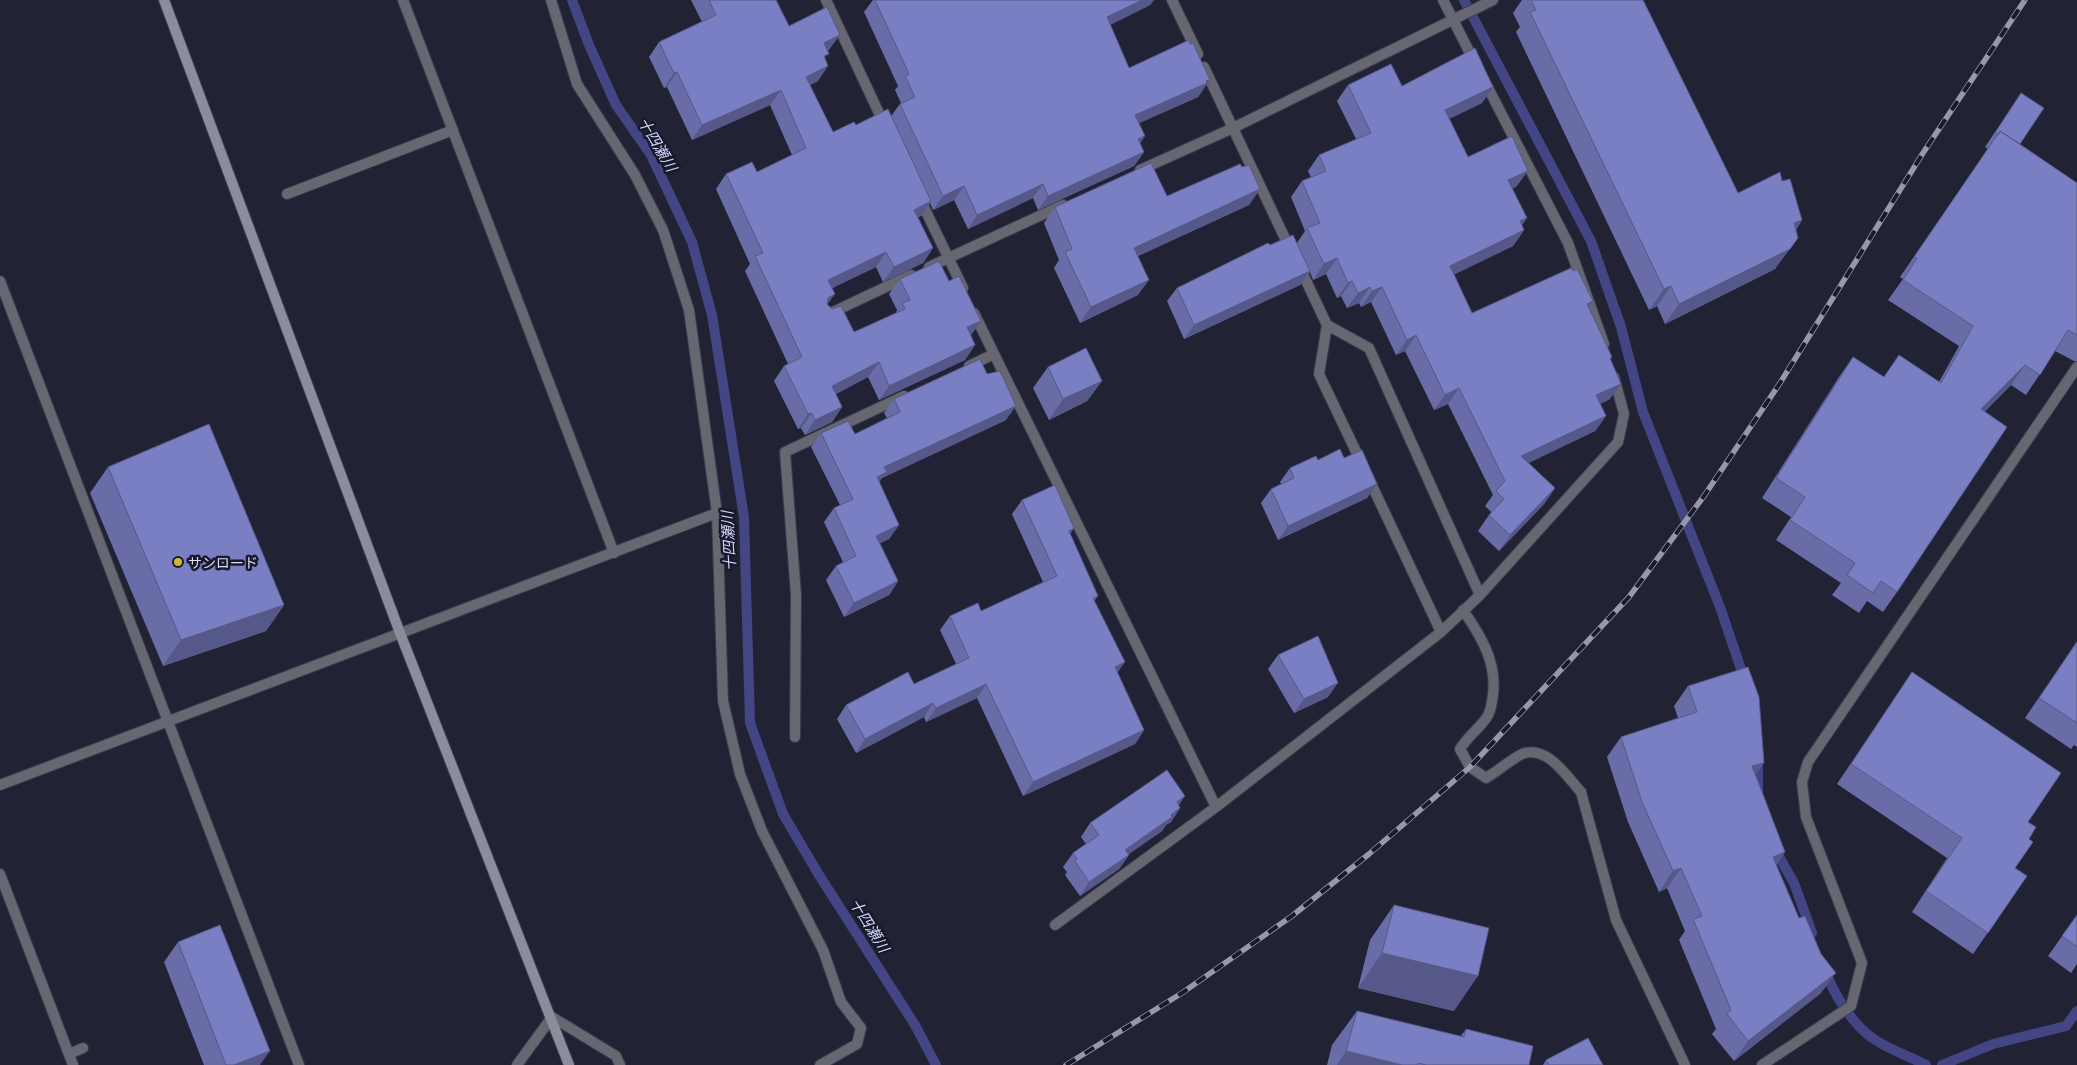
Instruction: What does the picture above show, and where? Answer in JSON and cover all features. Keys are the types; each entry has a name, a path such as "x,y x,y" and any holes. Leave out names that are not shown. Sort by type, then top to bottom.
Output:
{"street":[{"path":"164,0 400,632 552,1017 569,1065"},
{"path":"403,0 614,553"},
{"path":"551,0 577,84 635,175 659,222 689,310 717,513 723,701 740,774 762,831 823,950 842,1002 861,1028 857,1044 820,1065"},
{"path":"826,0 889,133"},
{"path":"1172,0 1327,325 1319,374 1441,632"},
{"path":"1055,925 1216,807 1441,632 1480,595 1618,442 1624,414 1609,361 1568,243 1443,0"},
{"path":"1126,177 1233,128 1453,21 1492,0"},
{"path":"287,194 453,130"},
{"path":"914,186 994,354 1216,807"},
{"path":"823,316 1072,201"},
{"path":"0,281 299,1065"},
{"path":"1327,325 1369,348 1480,595"},
{"path":"959,370 994,354"},
{"path":"1762,1065 1851,1006 1862,963 1806,817 1802,782 1808,762 2077,367"},
{"path":"795,737 796,595 785,452 916,391"},
{"path":"0,785 717,513"},
{"path":"1463,610 1481,637 1491,662 1494,682 1489,716 1468,736 1460,749 1470,767 1486,778 1523,754 1538,753 1548,757 1581,792 1616,920 1685,1065"},
{"path":"0,874 73,1065"},
{"path":"517,1065 552,1017"},
{"path":"552,1017 616,1056 620,1065"},
{"path":"69,1054 82,1048"}],"building":[{"path":"709,0 776,0 789,26 827,7 840,35 824,43 829,54 824,56 828,66 806,77 833,132 854,122 856,125 888,109 931,201 914,210 933,248 894,267 886,252 828,280 835,294 828,298 827,304 832,309 841,306 854,332 905,309 902,303 910,300 900,279 939,261 949,281 959,276 981,321 967,327 975,345 889,386 879,362 832,386 842,407 815,420 812,413 808,414 784,366 802,357 755,256 763,253 726,174 752,162 757,172 806,148 781,90 702,125 677,72 674,73 659,42 716,15"},
{"path":"875,0 1142,0 1107,17 1129,68 1189,40 1190,44 1193,43 1210,80 1135,115 1145,136 1138,139 1144,152 1048,196 1043,184 977,215 964,186 943,196 900,104 915,97 905,76 909,74"},
{"path":"1531,0 1643,0 1738,193 1780,172 1782,181 1790,179 1802,220 1794,223 1798,238 1790,249 1679,304 1671,286 1664,289 1530,12 1536,10"},
{"path":"1475,48 1493,87 1445,110 1468,157 1512,136 1528,171 1508,180 1527,218 1520,221 1524,230 1450,266 1472,313 1571,268 1573,271 1577,269 1593,301 1587,304 1612,357 1610,358 1621,384 1596,395 1606,416 1521,456 1555,488 1510,535 1489,515 1504,499 1496,491 1505,481 1459,388 1445,395 1416,335 1407,340 1382,287 1372,291 1370,287 1358,293 1352,281 1348,283 1337,258 1324,264 1307,228 1320,223 1302,181 1326,171 1319,155 1371,133 1348,85 1391,64 1402,86"},
{"path":"2021,93 2044,108 2020,144 2000,131 1998,135 1995,133"},
{"path":"2000,131 2077,183 2077,335 2068,330 2040,375 2025,365 1981,409 2007,427 1897,592 1881,581 1873,593 1847,575 1855,563 1790,520 1805,497 1776,478 1853,357 1884,377 1899,355 1941,383 1973,326 1903,280 1917,258 1914,257"},
{"path":"1151,163 1167,196 1240,164 1242,167 1249,165 1260,189 1134,248 1149,280 1091,307 1065,252 1072,249 1055,207"},
{"path":"1293,235 1310,271 1194,325 1177,288 1268,243 1270,245"},
{"path":"1086,348 1102,381 1063,399 1048,367"},
{"path":"980,359 987,374 1000,371 1016,406 884,467 887,472 877,477 899,525 876,536 898,581 854,603 836,566 856,556 834,508 853,499 821,433 848,421 855,434 900,412 894,399"},
{"name":"サンロード","path":"209,424 284,605 181,640 108,467"},
{"path":"1340,449 1344,458 1362,450 1377,484 1288,526 1271,489 1294,478 1290,468 1316,456 1318,460"},
{"path":"1055,485 1074,528 1069,531 1098,596 1093,598 1125,662 1115,667 1144,730 1033,782 986,684 936,708 933,703 865,739 846,705 908,672 914,684 969,658 950,616 978,603 981,611 1057,576 1022,500"},
{"path":"1318,636 1338,683 1304,699 1278,655"},
{"path":"2077,642 2077,723 2039,698"},
{"path":"1748,667 1759,697 1764,763 1752,766 1785,852 1773,857 1799,918 1805,916 1821,954 1836,973 1748,1041 1727,1014 1731,1010 1693,919 1702,916 1681,868 1673,871 1642,802 1621,737 1697,712 1688,686"},
{"path":"1912,672 2061,773 2028,822 2036,827 2029,839 2033,842 2015,868 2027,876 1988,933 1926,891 1962,838 1851,764"},
{"path":"1167,770 1185,796 1177,802 1180,808 1171,815 1172,817 1125,850 1129,855 1089,882 1075,861 1077,859 1073,853 1099,835 1090,823"},
{"path":"1394,905 1489,928 1478,976 1382,953"},
{"path":"2077,915 2077,947 2062,936"},
{"path":"220,925 270,1051 234,1065 226,1065 178,942"},
{"path":"1357,1011 1464,1037 1466,1029 1533,1046 1529,1065 1426,1065 1418,1063 1417,1065 1402,1065 1346,1051"},
{"path":"1588,1038 1603,1065 1549,1065 1546,1060"}],"waterway":[{"name":"十四瀬川","path":"572,0 589,45 616,105 651,155 692,242 712,315 744,517 750,723 783,814 819,875 915,1025 936,1065"},
{"path":"1464,0 1591,241 1621,327 1643,412 1720,607 1745,681"},
{"path":"1758,758 1758,791"},
{"path":"1774,848 1794,883 1812,933"},
{"path":"1825,970 1844,1006 1864,1031 1884,1045 1926,1065"},
{"path":"1942,1065 1993,1044 2066,1026 2077,1011"}],"railway":[{"path":"1066,1065 1182,993 1292,916 1369,854 1470,767 1629,597 1704,496 1780,383 1923,153 2025,0"}],"place":[{"name":"サンロード","path":"178,562"}]}
